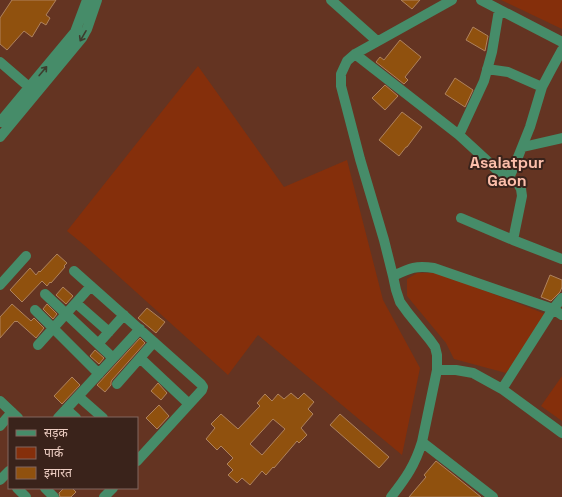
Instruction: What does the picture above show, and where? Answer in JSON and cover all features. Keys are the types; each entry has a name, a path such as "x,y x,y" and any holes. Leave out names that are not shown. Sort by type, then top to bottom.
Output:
{"street":[{"path":"0,121 75,32 87,0"},
{"path":"0,137 82,38 87,29 97,0"},
{"path":"331,0 377,41"},
{"path":"392,497 416,462 422,442 437,370 437,355 435,347 400,302 341,86 341,74 347,61 355,54 450,0"},
{"path":"481,0 562,42"},
{"path":"459,135 484,81 492,52 500,10"},
{"path":"508,178 523,146 542,87 562,50"},
{"path":"355,54 459,135 496,169 518,184 521,189 522,196 513,240"},
{"path":"0,62 29,87"},
{"path":"487,69 508,72 542,87"},
{"path":"523,146 559,141"},
{"path":"461,218 513,240 562,258"},
{"path":"0,285 26,256"},
{"path":"394,276 410,268 423,266 434,268 558,312"},
{"path":"74,271 203,387 202,390 138,460"},
{"path":"38,344 91,286"},
{"path":"558,312 562,289"},
{"path":"46,294 114,358"},
{"path":"502,389 558,312 562,298"},
{"path":"76,303 108,332"},
{"path":"35,310 99,374"},
{"path":"98,344 124,315"},
{"path":"59,417 140,329"},
{"path":"117,384 154,342"},
{"path":"140,358 189,404"},
{"path":"437,370 456,370 473,373 502,389 562,433"},
{"path":"78,396 102,417"},
{"path":"0,401 15,415"},
{"path":"66,409 75,417"},
{"path":"422,442 493,497"},
{"path":"18,489 26,497"},
{"path":"46,489 54,497"},
{"path":"104,497 111,489"}],"green space":[{"path":"501,0 562,0 562,29"},
{"path":"198,66 284,187 347,160 383,300 420,368 402,455 258,335 228,375 67,231"},
{"path":"417,273 439,273 548,315 506,373 454,359 446,343 407,296 407,279"},
{"path":"562,376 562,421 541,406"}],"building":[{"path":"12,0 56,0 46,15 50,18 46,25 41,22 32,37 24,31 7,50 0,44 0,18"},
{"path":"401,0 420,0 412,9"},
{"path":"473,27 488,36 485,51 466,40"},
{"path":"400,40 421,57 405,77 408,80 404,84 376,62 380,57 384,60"},
{"path":"455,78 473,90 465,107 445,94"},
{"path":"385,85 398,96 385,110 372,98"},
{"path":"402,112 422,127 399,156 379,140"},
{"path":"57,254 67,263 64,266 65,267 47,286 42,281 22,302 10,290 30,268 36,275"},
{"path":"550,275 562,280 560,292 551,301 541,297"},
{"path":"63,287 73,296 66,304 56,295"},
{"path":"12,304 31,321 34,318 44,328 36,338 17,321 15,321 0,338 0,317"},
{"path":"47,304 57,314 53,319 43,309"},
{"path":"147,308 165,322 156,333 138,318"},
{"path":"140,338 145,343 112,380 111,385 105,392 97,385"},
{"path":"95,350 104,358 99,364 90,356"},
{"path":"72,377 80,385 62,404 54,396"},
{"path":"158,383 167,393 161,400 151,391"},
{"path":"291,393 298,399 304,393 314,402 308,409 313,414 301,428 307,435 299,443 297,441 266,475 262,471 250,485 242,478 237,483 228,475 233,470 227,464 233,458 221,446 217,450 206,439 215,428 211,424 221,414 238,429 260,406 257,403 265,394 272,401 278,394 284,399","holes":["273,419 285,429 262,455 250,444"]},
{"path":"159,405 169,416 157,429 146,418"},
{"path":"340,414 389,457 379,468 330,425"},
{"path":"436,461 481,497 409,497 426,477 424,475"},
{"path":"63,489 73,489 76,492 71,497 60,497 59,493"}],"district":[{"name":"Asalatpur Gaon","path":"507,171"}]}
